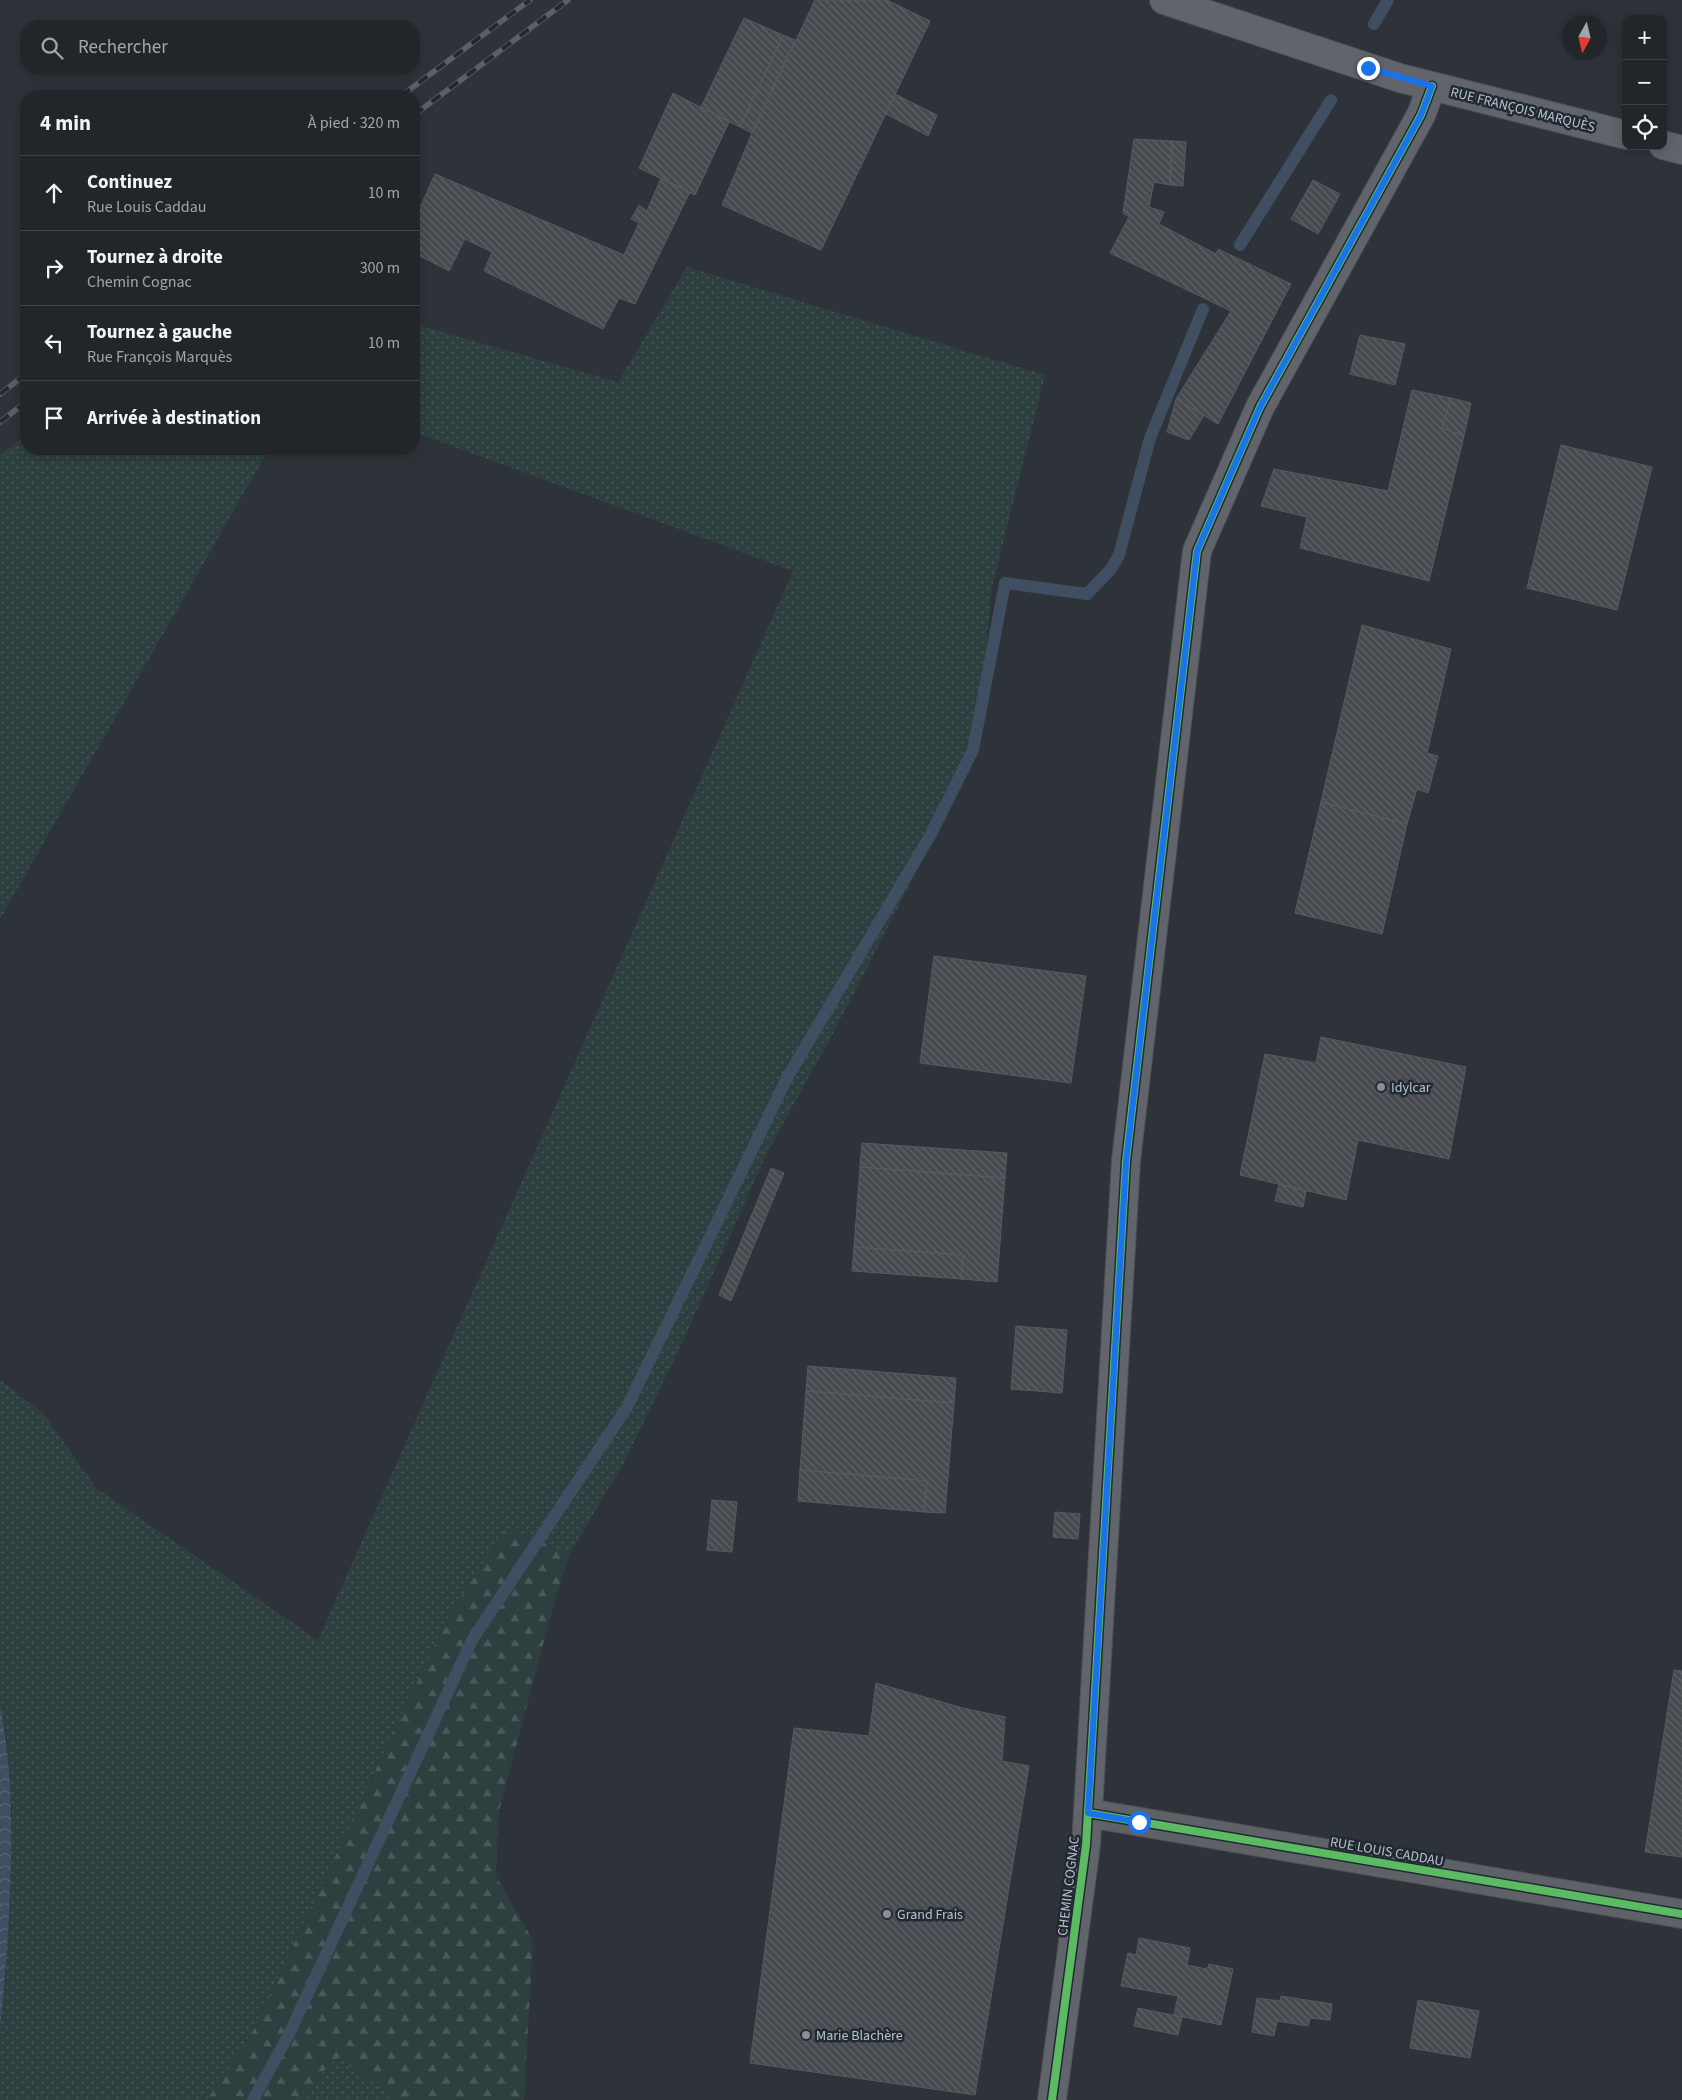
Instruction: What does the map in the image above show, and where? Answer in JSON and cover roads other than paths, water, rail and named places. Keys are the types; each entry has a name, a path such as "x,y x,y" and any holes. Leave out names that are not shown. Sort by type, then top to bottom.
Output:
{"street":[{"name":"RUE FRANÇOIS MARQUÈS","path":"1164,0 1368,68 1622,134"},
{"name":"CHEMIN COGNAC","path":"1052,2100 1086,1845 1126,1162 1197,551 1260,407 1421,115 1432,86"},
{"path":"1667,146 1682,150"},
{"name":"RUE LOUIS CADDAU","path":"1088,1813 1682,1914"}],"water":[{"path":"0,1706 9,1776 11,1869 0,2028"}],"waterway":[{"path":"1374,24 1388,0"},
{"path":"1240,245 1331,100"},
{"path":"253,2100 289,2034 472,1640 627,1407 787,1078 931,834 973,750 1005,583 1087,594 1111,569 1119,555 1150,438 1203,309"}],"railway":[{"path":"409,90 530,0"},
{"path":"420,111 568,0"},
{"path":"0,394 20,379"},
{"path":"0,422 20,407"}],"place":[{"name":"Idylcar","path":"1381,1087"},
{"name":"Grand Frais","path":"887,1914"},
{"name":"Marie Blachère","path":"806,2035"}]}
